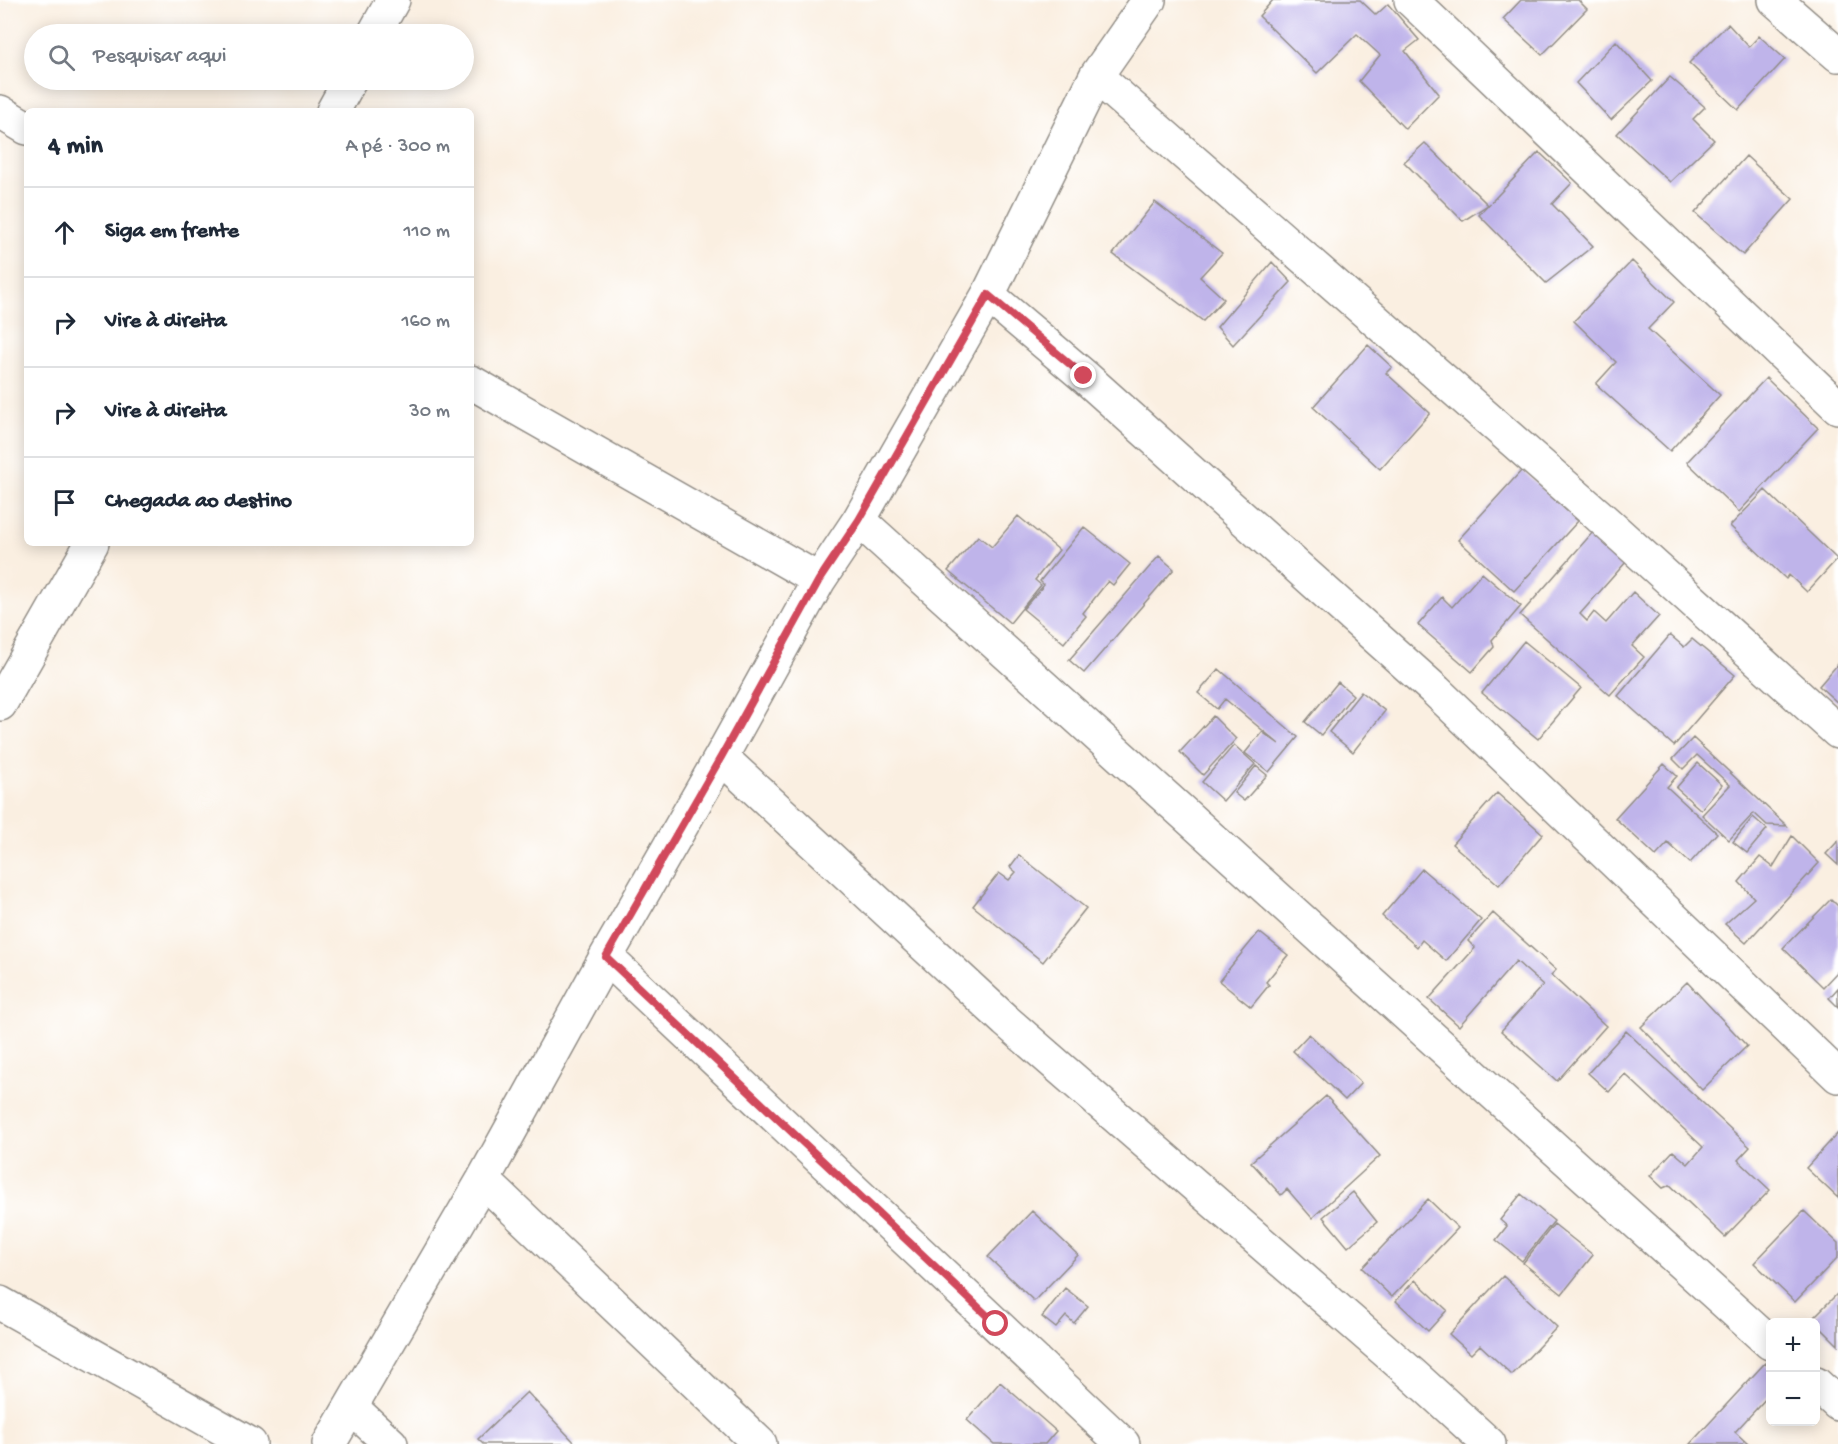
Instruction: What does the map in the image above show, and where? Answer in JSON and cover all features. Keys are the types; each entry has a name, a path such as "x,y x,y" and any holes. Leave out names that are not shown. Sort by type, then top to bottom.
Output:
{"street":[{"path":"380,24 393,0"},
{"path":"329,1444 483,1180 819,580 859,520 988,295 1096,76 1149,0"},
{"path":"1410,0 1838,407"},
{"path":"1774,0 1838,55"},
{"path":"1096,76 1598,515 1838,732"},
{"path":"335,108 345,90"},
{"path":"0,112 24,126"},
{"path":"988,295 1093,384 1436,691 1838,1076"},
{"path":"474,384 819,580"},
{"path":"859,520 1766,1339"},
{"path":"0,704 90,546"},
{"path":"721,757 1006,1021 1490,1444"},
{"path":"606,957 1123,1444"},
{"path":"483,1180 760,1444"},
{"path":"0,1303 250,1444"},
{"path":"1820,1388 1838,1404"},
{"path":"351,1407 391,1444"}],"building":[{"path":"1273,0 1360,0 1376,15 1388,4 1419,40 1405,51 1439,94 1405,129 1359,81 1380,55 1357,34 1317,73 1259,16"},
{"path":"1521,0 1578,0 1587,9 1542,55 1503,19"},
{"path":"1728,24 1749,47 1759,36 1785,59 1738,110 1689,63"},
{"path":"1616,41 1652,81 1611,120 1576,83"},
{"path":"1670,77 1705,107 1693,119 1714,140 1670,182 1617,134"},
{"path":"1425,143 1488,205 1463,221 1404,162"},
{"path":"1539,152 1572,183 1552,204 1593,246 1546,283 1479,215"},
{"path":"1746,156 1793,199 1743,255 1695,213"},
{"path":"1155,202 1222,253 1200,277 1224,299 1203,321 1113,254"},
{"path":"1632,261 1674,302 1648,329 1720,395 1670,451 1596,384 1616,362 1574,321"},
{"path":"1272,262 1291,282 1233,345 1217,327"},
{"path":"1368,345 1392,367 1386,373 1430,413 1380,469 1313,407"},
{"path":"1766,378 1818,428 1739,512 1687,462"},
{"path":"1522,470 1578,521 1514,591 1458,540"},
{"path":"1765,490 1837,559 1807,592 1789,575 1786,579 1730,526"},
{"path":"1018,516 1059,550 1035,580 1041,585 1010,623 948,571 978,536 992,547"},
{"path":"1084,527 1130,564 1113,585 1108,581 1083,613 1086,616 1064,643 1023,609 1044,585 1040,581"},
{"path":"1593,532 1626,562 1580,614 1587,621 1594,612 1606,623 1633,592 1659,616 1632,646 1644,657 1610,695 1520,615"},
{"path":"1159,556 1174,569 1084,673 1069,660"},
{"path":"1482,573 1521,606 1492,640 1494,647 1472,672 1418,625 1442,597 1452,607"},
{"path":"1670,635 1684,647 1692,639 1735,675 1674,746 1618,696"},
{"path":"1524,641 1581,688 1538,739 1482,693"},
{"path":"1838,664 1838,703 1819,686"},
{"path":"1219,669 1298,737 1269,772 1245,753 1262,732 1279,744 1225,699 1217,709 1198,693"},
{"path":"1338,682 1353,695 1321,735 1305,722"},
{"path":"1361,692 1385,711 1353,752 1329,732"},
{"path":"1213,716 1236,739 1203,775 1180,752"},
{"path":"1693,738 1787,826 1767,825 1754,813 1729,840 1702,815 1730,785 1697,755 1683,769 1673,759"},
{"path":"1234,745 1255,764 1223,801 1202,782"},
{"path":"1698,763 1722,785 1701,810 1676,788"},
{"path":"1664,764 1677,776 1667,787 1717,833 1690,863 1668,843 1656,856 1615,818"},
{"path":"1256,766 1267,775 1244,801 1234,793"},
{"path":"1497,793 1543,834 1499,885 1452,844"},
{"path":"1753,817 1767,829 1747,853 1733,842"},
{"path":"1792,836 1819,863 1746,943 1725,924 1754,898 1739,882 1760,857 1773,867"},
{"path":"1838,841 1838,865 1826,854"},
{"path":"1019,855 1086,908 1043,962 973,906 999,873 1009,880 1016,872 1010,867"},
{"path":"1422,869 1481,920 1446,961 1422,940 1417,947 1382,916"},
{"path":"1831,899 1838,906 1838,971 1823,987 1783,948"},
{"path":"1493,913 1556,970 1551,975 1606,1026 1557,1081 1501,1031 1543,985 1516,961 1459,1026 1429,999 1475,948 1468,941"},
{"path":"1259,932 1288,955 1266,982 1269,985 1251,1007 1219,981"},
{"path":"1687,982 1747,1046 1702,1090 1641,1027"},
{"path":"1838,988 1838,1007 1829,998"},
{"path":"1626,1031 1750,1147 1738,1160 1770,1190 1725,1237 1670,1185 1663,1188 1650,1176 1673,1151 1688,1164 1703,1147 1625,1074 1609,1092 1588,1073"},
{"path":"1309,1034 1361,1083 1345,1100 1293,1051"},
{"path":"1326,1096 1380,1156 1312,1218 1287,1189 1281,1195 1251,1162"},
{"path":"1838,1133 1838,1198 1806,1168"},
{"path":"1353,1192 1377,1222 1348,1247 1323,1217"},
{"path":"1521,1194 1554,1221 1522,1261 1496,1240 1507,1226 1500,1220"},
{"path":"1428,1199 1458,1228 1392,1297 1362,1268"},
{"path":"1032,1211 1078,1255 1034,1301 988,1257"},
{"path":"1804,1211 1838,1243 1838,1257 1795,1302 1754,1263"},
{"path":"1554,1224 1593,1255 1562,1294 1523,1263"},
{"path":"1503,1276 1557,1327 1512,1375 1480,1345 1471,1354 1449,1334"},
{"path":"1415,1280 1447,1310 1428,1331 1396,1301"},
{"path":"1065,1288 1088,1306 1074,1323 1066,1316 1056,1328 1042,1317"},
{"path":"1838,1293 1838,1345 1820,1327 1820,1318 1813,1318"},
{"path":"1765,1363 1766,1398 1735,1432 1748,1444 1690,1444"},
{"path":"1000,1382 1056,1431 1045,1444 994,1444 967,1420"},
{"path":"527,1392 576,1444 483,1444 478,1439"}],"route":[{"path":"996,1324 606,957 819,580 859,520 988,295 1084,376"}]}
